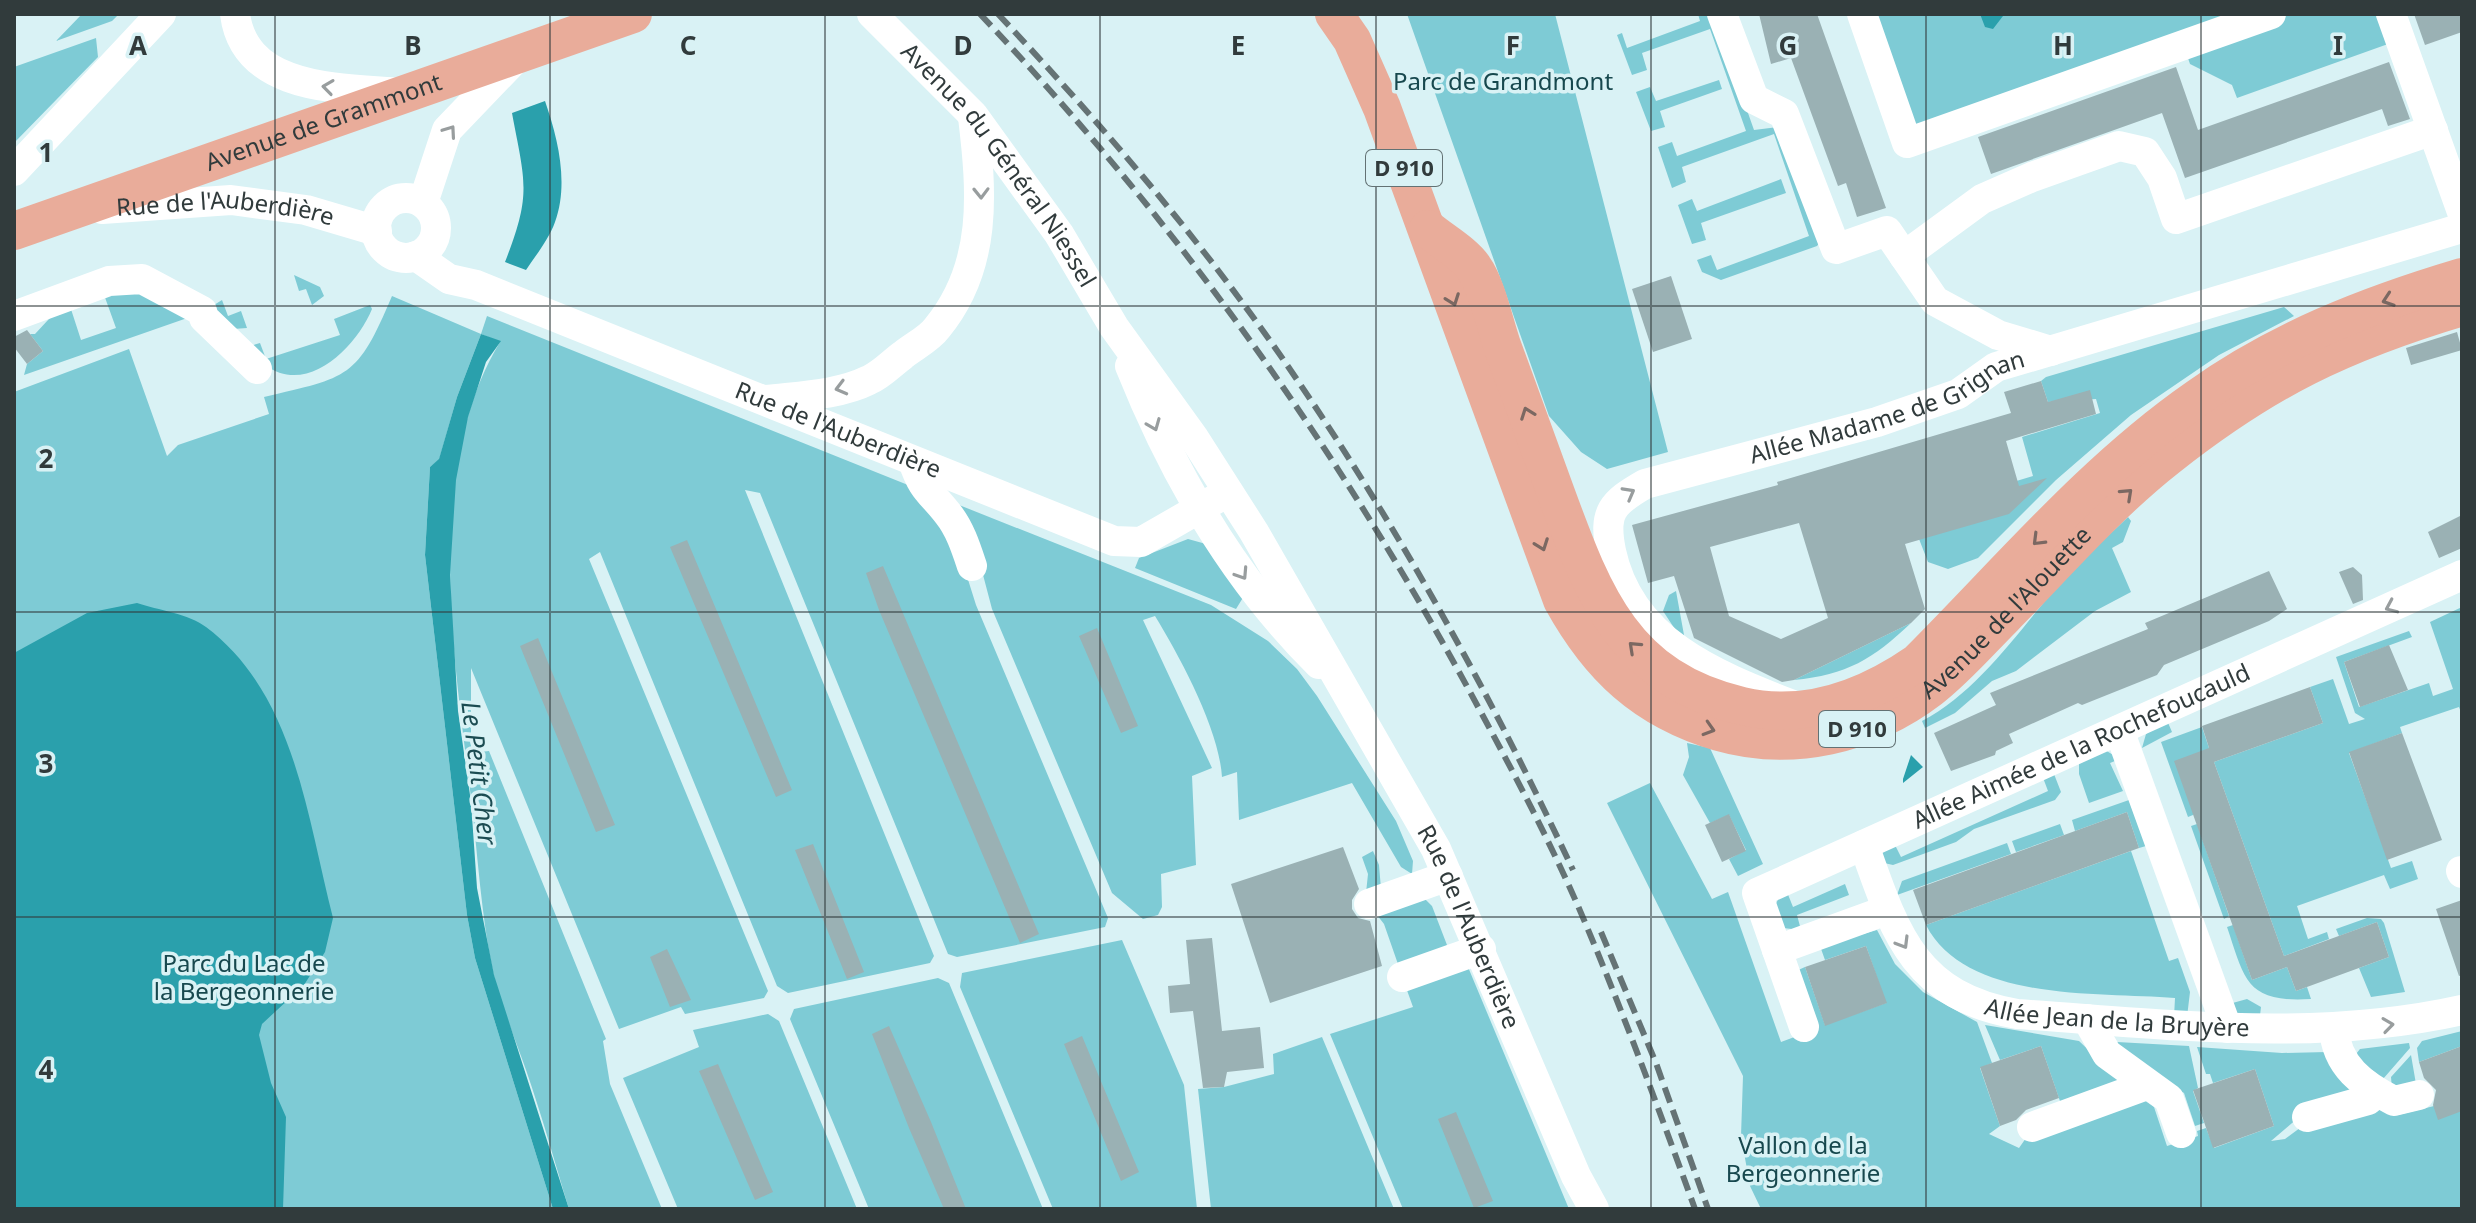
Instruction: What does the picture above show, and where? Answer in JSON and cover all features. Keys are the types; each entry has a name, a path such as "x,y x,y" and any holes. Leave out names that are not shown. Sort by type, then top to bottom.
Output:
{"main road":[{"name":"Avenue de Grammont","path":"14,231 633,14"},
{"name":"Avenue de l'Alouette","path":"1334,14 1352,40 1382,108 1562,600 1587,642 1614,672 1656,707 1714,731 1774,742 1802,741 1852,731 1928,691 2121,498 2215,420 2288,374 2348,344 2462,307"},
{"name":"Avenue de l'Alouette","path":"1426,227 1474,268 1594,593 1623,635 1659,669 1704,695 1754,709 1803,709 1845,702 1890,681 1918,662 2130,450 2196,398 2251,363 2334,320 2462,277"}],"street":[{"path":"14,171 161,14"},
{"path":"235,14 250,53 279,74 327,87 406,94"},
{"name":"Avenue du Général Niessel","path":"872,14 973,115 1059,234 1114,327 1228,492"},
{"path":"1722,14 1754,99 1784,114 1836,249 1887,231 1935,301 1998,335 2051,351"},
{"path":"1862,14 1907,143 2271,14"},
{"path":"2391,14 2462,212"},
{"path":"476,285 430,215 404,198 395,200 380,213 377,231 388,251 397,256 416,256 431,244 430,215 447,130 521,53"},
{"path":"763,401 819,393 869,380 936,330 960,292 981,222 982,187 973,115"},
{"path":"1904,256 1982,199 2119,146 2145,152 2162,178 2176,219 2433,130"},
{"name":"Rue de l'Auberdière","path":"72,211 231,200 306,210 377,231"},
{"name":"Allée Madame de Grignan","path":"1803,709 1699,666 1636,611 1617,578 1606,527 1616,500 1645,484 1877,422 1958,394 1996,367 2462,228"},
{"name":"Rue de l'Auberdière","path":"416,256 449,279 476,285 1062,523 1127,543 1141,542 1228,492 1321,644 1402,786 1448,876 1576,1176 1594,1209"},
{"path":"14,316 109,281 142,279 202,311 204,318 257,369"},
{"name":"Avenue du Général Niessel","path":"1114,327 1157,435 1199,509"},
{"path":"913,461 922,488 948,514 964,542 972,566"},
{"name":"Rue de l'Auberdière","path":"1199,509 1273,616 1344,689"},
{"name":"Allée Aimée de la Rochefoucauld","path":"1804,1027 1757,893 2462,575"},
{"path":"2119,730 2227,1028"},
{"name":"Allée Jean de la Bruyère","path":"1864,845 1887,910 1913,958 1937,983 1983,1008 2017,1014 2262,1032 2382,1026 2462,1010"},
{"path":"1369,904 1448,876"},
{"path":"1777,950 1887,910"},
{"path":"1402,977 1481,949"},
{"path":"2087,1019 2107,1054 2169,1099 2181,1133"},
{"path":"2334,1028 2335,1048 2353,1073 2377,1092 2394,1101 2419,1095"},
{"path":"2032,1127 2147,1085"},
{"path":"2307,1117 2368,1100 2377,1092"},
{"name":"Rue de l'Auberdière","path":"1576,1176 1584,1209"}],"green space":[{"path":"82,14 119,14 112,21 56,41"},
{"name":"Parc de Grandmont","path":"1407,14 1555,14 1668,452 1607,469 1581,452 1549,416"},
{"path":"1698,14 1713,14 1754,130 1778,127 1821,241 1817,246 1721,280 1702,272 1697,260 1711,255 1717,270 1809,236 1774,134 1682,167 1686,182 1672,188 1658,147 1672,142 1677,156 1746,131 1710,29 1642,53 1647,70 1632,75 1617,35 1622,33 1627,48 1700,21"},
{"path":"1873,14 2378,14 2388,44 2237,98 2232,85 2190,64 2182,41 1916,133"},
{"path":"96,38 98,57 14,143 14,67"},
{"path":"1719,80 1722,89 1660,111 1665,127 1651,131 1636,92 1650,87 1656,101"},
{"path":"1781,179 1786,193 1701,223 1706,240 1692,244 1678,205 1692,199 1697,211"},
{"path":"294,275 320,287 324,296 312,305 306,289 299,291"},
{"path":"134,288 193,316 24,375 27,364 43,351 30,334 35,334 61,306 69,303 81,340 116,328 103,292"},
{"name":"Parc du Lac de la Bergeonnerie","path":"392,296 481,334 457,397 439,460 430,467 425,555 467,915 475,958 553,1209 14,1209 14,392 129,349 167,456 178,445 269,414 264,397 315,384 347,370 369,344"},
{"path":"222,300 228,316 241,311 247,328 233,329 222,325 214,305"},
{"path":"370,305 372,309 355,338 329,363 314,371 298,375 281,373 262,363 247,347 260,343 266,359 340,335 334,319"},
{"path":"2284,307 2294,316 2219,355 2131,415 2056,480 1978,558 1948,569 1928,562 1912,521 1920,510 2033,476 2022,437 2100,413 2096,399 2048,402 2041,381 2046,377"},
{"path":"487,316 908,485 954,535 976,605 1108,918 1105,927 957,957 948,954 760,493 745,490 934,956 930,963 788,993 777,986 600,552 589,559 768,991 764,998 685,1014 681,1007 619,1029 471,668 471,753 489,751 606,1039 603,1041 610,1084 662,1209 569,1209 493,972 457,685 450,565 452,505 460,448 476,393 500,342 481,334"},
{"path":"949,501 1211,605 1268,641 1297,669 1317,696 1396,821 1413,861 1412,874 1401,867 1352,783 1239,820 1237,772 1222,777 1214,737 1206,716 1155,616 1143,620 1212,768 1192,776 1196,865 1161,874 1162,907 1158,915 1143,919 1112,893 992,609 977,552"},
{"path":"2128,517 2131,521 2123,542 2112,548 2131,592 2095,611 2016,671 1992,681 1955,713 1925,728 1922,721 1943,708 1980,676 2061,582"},
{"path":"1188,539 1206,544 1244,596 1236,609 1135,568 1139,558"},
{"path":"1676,591 1686,646 1663,611 1669,595"},
{"path":"2462,607 2462,715 2459,707 2400,727 2402,733 2349,753 2391,868 2412,861 2418,879 2390,889 2384,875 2297,906 2308,939 2327,932 2329,939 2284,956 2214,762 2323,723 2310,687 2333,679 2349,724 2365,719 2355,713 2336,657 2409,631 2412,637 2344,662 2359,707 2429,683 2433,696 2453,689 2430,622"},
{"path":"1911,623 1858,663 1829,674 1794,680"},
{"path":"2166,718 2172,732 2142,748 2146,734"},
{"path":"2202,727 2209,748 2193,815 2188,817 2161,742"},
{"path":"1687,743 1710,748 1763,864 1738,876 1729,859 1746,850 1729,815 1710,823 1683,775 1689,757"},
{"path":"2105,750 2120,759 2110,763 2123,791 2089,803 2079,774 2079,762"},
{"path":"2054,774 2061,792 2055,800 1974,829 1956,842 1893,865 1884,863 1881,849 1893,841 1901,857 2048,791 2042,775"},
{"name":"Vallon de la Bergeonnerie","path":"1650,783 1712,899 1728,892 1781,1042 1816,1029 1796,971 1805,967 1825,1025 1886,1003 1866,946 1825,960 1820,946 1877,930 1895,964 1923,992 1977,1022 1992,1063 1980,1068 2000,1126 1989,1134 2019,1148 2026,1138 2144,1100 2154,1107 2167,1146 2198,1136 2197,1131 2206,1128 2214,1148 2274,1126 2255,1069 2213,1083 2210,1074 2206,1074 2197,1047 2282,1053 2327,1052 2354,1088 2306,1111 2271,1141 2285,1139 2308,1122 2374,1106 2394,1116 2434,1106 2462,1111 2462,1209 1761,1209 1750,1186 1741,1136 1743,1076 1607,803"},
{"path":"2129,800 2146,846 2139,848 2127,812 2075,831 2072,820"},
{"path":"2060,824 2064,835 2016,852 2012,841"},
{"path":"2197,824 2229,916 2224,919 2191,826"},
{"path":"2007,843 2011,854 1897,895 1902,881"},
{"path":"1373,851 1379,865 1381,889 1366,893 1368,874 1362,857"},
{"path":"2131,851 2169,961 2178,958 2190,992 2187,1017 2174,1017 2175,998 2074,993 2003,981 1971,968 1945,950 1926,925"},
{"path":"1845,884 1849,895 1797,915 1801,930 1783,928 1775,906 1780,895 1787,892 1793,907"},
{"path":"1425,899 1432,906 1447,945 1443,951 1399,967 1384,924 1377,915"},
{"path":"2367,918 2381,919 2384,923 2405,992 2371,997 2359,968 2389,957 2377,922 2339,936 2336,929"},
{"path":"2233,925 2252,980 2287,967 2296,991 2307,987 2311,999 2273,997 2251,984 2244,974 2227,927"},
{"path":"1122,940 1184,1085 1197,1209 1053,1209 960,987 962,973"},
{"path":"1468,967 1569,1209 1403,1209 1330,1034 1413,1007 1404,982"},
{"path":"938,978 949,983 1043,1209 869,1209 790,1019 794,1009"},
{"path":"2247,999 2261,1007 2259,1024 2241,1018 2229,1004"},
{"path":"768,1014 779,1021 857,1209 678,1209 623,1078 699,1047 693,1030"},
{"path":"1985,1025 2079,1041 2123,1083 2061,1104 2041,1046 2000,1060"},
{"path":"2462,1031 2462,1046 2419,1062 2417,1048 2422,1041"},
{"path":"1322,1037 1394,1209 1211,1209 1198,1089 1224,1087 1274,1074 1273,1054"},
{"path":"2117,1042 2189,1046 2198,1088 2193,1091 2204,1123 2195,1126 2184,1093 2114,1045"},
{"path":"2409,1043 2410,1048 2383,1079 2356,1054 2360,1049"},
{"path":"2411,1055 2416,1084 2392,1090 2391,1077"}],"shaded area":[{"path":"1980,14 2003,16 1993,29 1985,27"},
{"path":"545,101 558,146 561,192 552,228 526,270 505,262 514,239 524,188 512,113"},
{"name":"Le Petit Cher","path":"481,334 501,341 486,362 468,417 456,480 450,575 458,711 471,802 477,888 494,975 569,1209 553,1209 475,958 467,915 425,555 430,467 439,459 457,397"},
{"path":"137,603 199,623 236,655 260,687 278,722 293,760 315,839 333,918 325,952 304,985 262,1024 259,1035 271,1083 286,1117 283,1209 14,1209 14,653 87,613"},
{"path":"1911,755 1923,767 1903,783 1903,779"}],"building":[{"path":"1759,14 1817,14 1886,208 1857,217 1846,183 1838,186 1791,58 1771,64"},
{"path":"2414,14 2462,14 2462,32 2425,45"},
{"path":"2389,62 2410,119 2388,126 2382,109 2185,178 2162,113 1991,174 1978,137 2176,67 2198,130"},
{"path":"1671,276 1692,339 1653,352 1632,289"},
{"path":"27,330 43,351 27,364 14,347 14,337"},
{"path":"2457,332 2462,350 2411,365 2406,348"},
{"path":"2041,381 2048,402 2090,390 2096,414 2006,441 2019,486 2047,478 2009,514 1905,544 1925,609 1911,623 1794,680 1782,682 1694,638 1674,576 1648,583 1632,525 1778,485 1777,482 2011,413 2004,392","holes":["1799,523 1828,618 1781,639 1729,616 1710,547"]},
{"path":"2462,515 2462,548 2439,558 2428,532"},
{"path":"687,540 792,790 776,797 670,547"},
{"path":"883,566 1039,934 1020,943 879,610 866,573"},
{"path":"2353,567 2362,575 2363,600 2353,604 2339,572"},
{"path":"2269,571 2287,609 2269,621 2164,665 2157,675 2082,705 2078,703 2009,734 2013,743 1996,751 1995,755 1951,771 1934,733 1996,705 1990,693 2148,629 2145,623"},
{"path":"1097,628 1138,726 1121,733 1079,636"},
{"path":"538,638 615,825 596,832 520,646"},
{"path":"2389,645 2408,690 2360,707 2344,662"},
{"path":"2310,687 2323,723 2214,762 2284,956 2377,922 2389,957 2296,991 2287,967 2252,980 2174,761 2209,748 2202,726"},
{"path":"2402,733 2442,840 2387,860 2349,752"},
{"path":"2127,812 2139,848 1926,925 1913,890"},
{"path":"1729,814 1746,851 1722,862 1705,825"},
{"path":"813,844 864,972 847,979 795,850"},
{"path":"1343,847 1359,889 1352,900 1352,909 1358,918 1370,921 1382,966 1270,1003 1231,884"},
{"path":"2462,900 2462,975 2459,976 2436,909"},
{"path":"1212,938 1222,1031 1260,1027 1264,1068 1227,1072 1224,1087 1203,1088 1193,1011 1170,1013 1168,986 1190,984 1186,940"},
{"path":"1866,946 1887,1003 1825,1026 1805,967"},
{"path":"667,949 691,1000 670,1007 650,957"},
{"path":"889,1026 966,1209 944,1209 909,1128 872,1034"},
{"path":"1082,1036 1139,1172 1121,1181 1064,1044"},
{"path":"2041,1046 2059,1098 2026,1110 2016,1120 2000,1126 1980,1067"},
{"path":"2462,1046 2462,1111 2438,1120 2433,1105 2436,1090 2424,1078 2419,1062"},
{"path":"718,1064 773,1192 755,1200 699,1071"},
{"path":"2255,1069 2274,1126 2213,1148 2193,1090"},
{"path":"1456,1112 1493,1201 1474,1208 1438,1119"}],"railway":[{"path":"980,14 1120,172 1248,337 1364,510 1418,600 1470,692 1566,879 1624,1019 1695,1209"},
{"path":"998,14 1079,102 1194,240 1266,335 1339,442 1412,562 1480,683 1573,870"},
{"path":"1601,932 1656,1063 1708,1209"}]}
